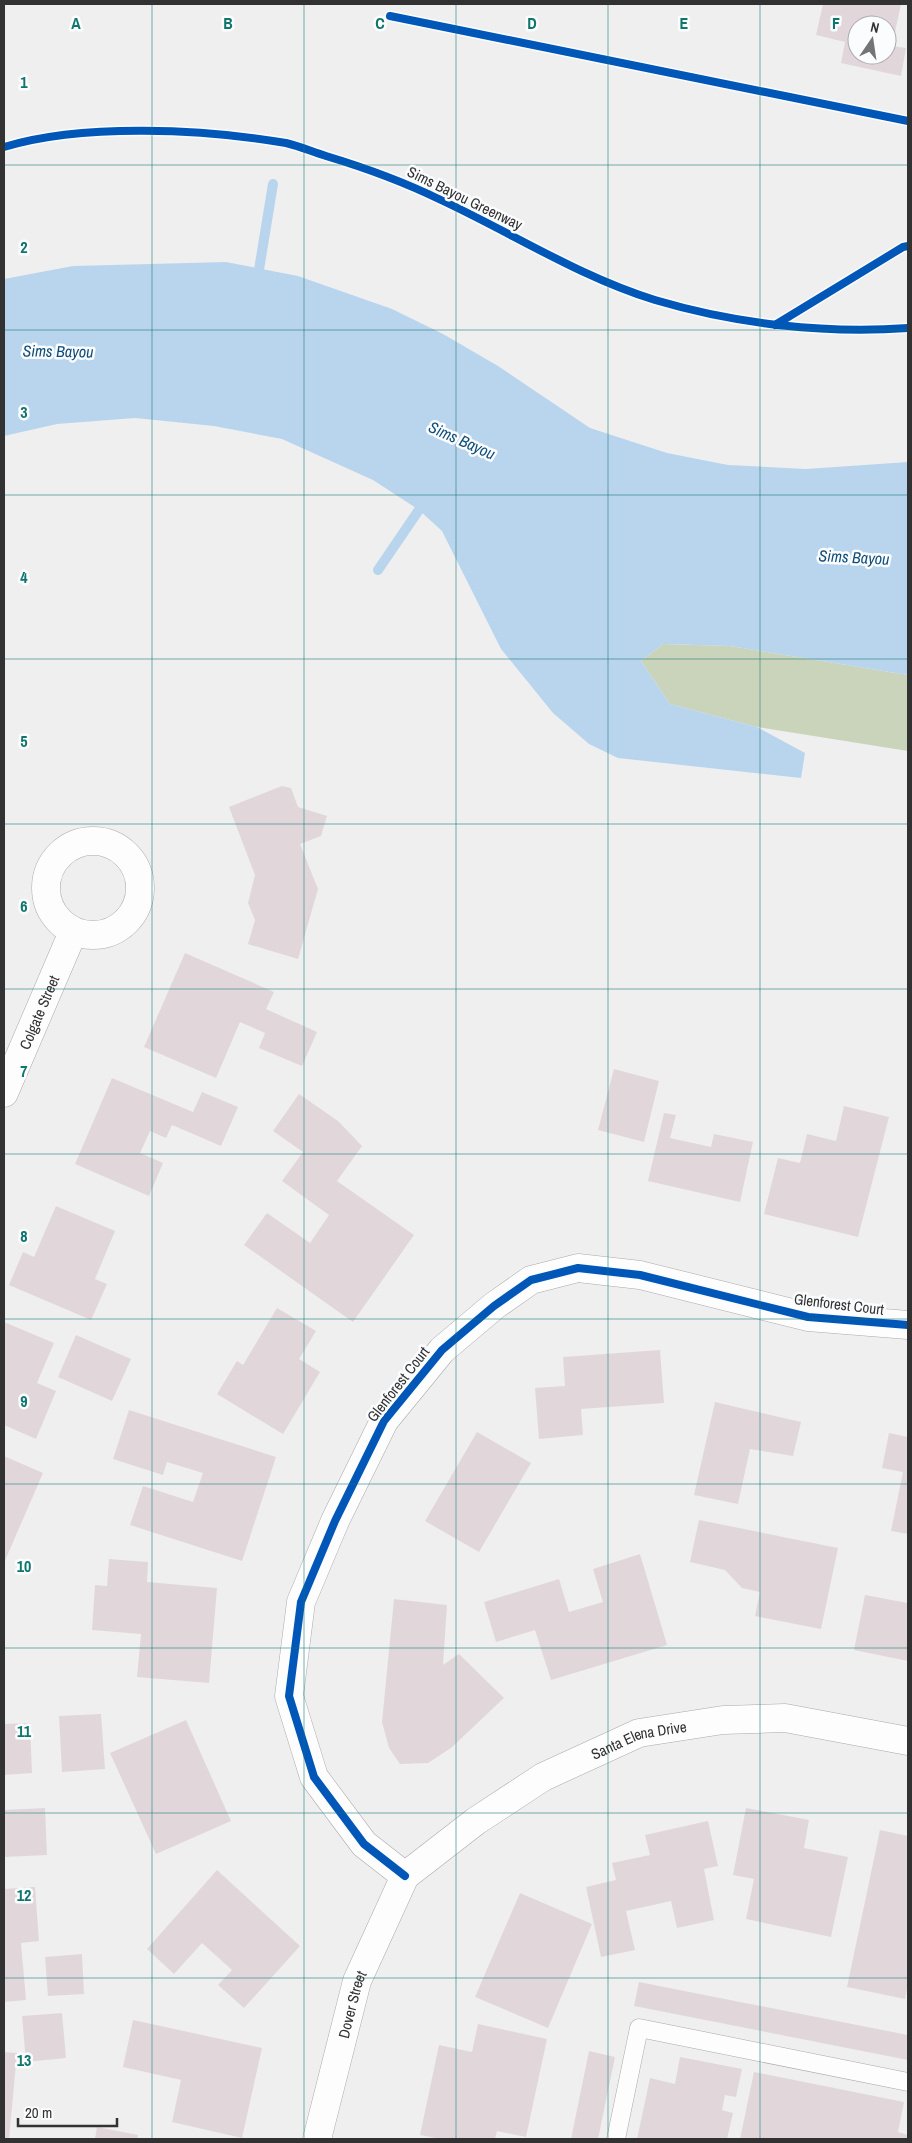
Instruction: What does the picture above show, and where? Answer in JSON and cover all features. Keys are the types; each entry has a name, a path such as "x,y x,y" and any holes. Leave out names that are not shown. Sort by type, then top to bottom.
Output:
{"street":[{"name":"Colgate Street","path":"4,1093 73,932"},
{"name":"Glenforest Court","path":"405,1876 364,1844 314,1777 289,1696 301,1602 335,1521 384,1421 442,1350 494,1306 531,1280 578,1268 640,1275 808,1317 908,1325"},
{"name":"Santa Elena Drive","path":"405,1876 476,1821 544,1777 639,1733 723,1720 785,1718 908,1741"},
{"name":"Dover Street","path":"316,2139 358,1981 405,1876"}],"lane":[{"path":"616,2139 639,2028 908,2082"}],"green space":[{"path":"663,644 730,646 908,675 908,751 757,727 670,704 641,661"}],"water":[{"name":"Sims Bayou","path":"226,262 298,276 392,309 443,334 498,366 590,428 667,453 728,465 806,469 908,462 908,675 730,646 663,644 641,661 670,704 757,727 805,753 801,778 618,758 589,744 553,713 501,649 442,531 419,510 373,480 282,439 214,426 135,418 57,424 4,436 4,279 73,266"}],"building":[{"path":"823,4 901,4 897,23 897,15 847,15 847,64 841,63 845,42 816,35"},
{"path":"897,47 906,48 901,76 850,65 897,65"},
{"path":"282,786 291,788 298,807 327,816 321,836 300,844 318,889 298,959 248,944 255,920 248,903 255,875 229,807"},
{"path":"185,953 274,992 266,1009 317,1032 302,1066 259,1048 265,1033 240,1022 216,1078 144,1047"},
{"path":"614,1069 659,1081 644,1142 598,1130"},
{"path":"112,1078 193,1112 202,1092 238,1107 221,1146 172,1125 166,1138 150,1131 140,1153 163,1163 149,1196 75,1164"},
{"path":"299,1094 338,1121 362,1146 337,1181 414,1235 353,1322 244,1245 267,1213 310,1243 329,1215 282,1181 303,1152 273,1131"},
{"path":"844,1106 889,1117 858,1237 764,1214 778,1158 800,1163 807,1134 836,1141"},
{"path":"664,1113 676,1115 670,1138 711,1147 714,1134 753,1142 740,1202 648,1181"},
{"path":"56,1206 115,1231 95,1279 107,1284 91,1320 9,1285 23,1252 34,1257"},
{"path":"277,1308 316,1331 299,1359 320,1372 283,1434 217,1394 237,1361 243,1365"},
{"path":"4,1322 54,1343 37,1383 56,1391 36,1439 4,1425"},
{"path":"76,1335 131,1359 112,1401 58,1377"},
{"path":"660,1350 664,1403 581,1409 583,1435 539,1439 535,1388 565,1386 563,1357"},
{"path":"715,1402 801,1422 793,1456 750,1449 738,1504 694,1495"},
{"path":"129,1410 276,1457 242,1561 130,1525 143,1486 193,1502 203,1473 167,1462 163,1475 113,1459"},
{"path":"477,1432 531,1463 479,1552 425,1521"},
{"path":"889,1433 908,1437 908,1534 891,1531 903,1472 882,1468"},
{"path":"4,1456 43,1473 4,1563"},
{"path":"699,1520 838,1548 821,1629 755,1616 760,1592 742,1588 725,1570 690,1562"},
{"path":"640,1554 667,1645 551,1680 535,1630 496,1642 484,1602 559,1579 569,1612 603,1602 593,1569"},
{"path":"109,1559 148,1562 147,1582 217,1588 209,1683 137,1677 141,1634 92,1630 95,1585 107,1586"},
{"path":"865,1595 908,1603 908,1661 854,1650"},
{"path":"394,1599 447,1605 443,1665 459,1654 504,1698 451,1748 428,1763 400,1764 389,1748 382,1722"},
{"path":"101,1714 105,1769 62,1772 59,1716"},
{"path":"186,1720 231,1821 156,1854 110,1753"},
{"path":"30,1723 32,1773 4,1775 4,1724"},
{"path":"45,1808 47,1855 4,1857 4,1810"},
{"path":"746,1808 809,1820 804,1848 848,1857 831,1937 746,1919 754,1879 733,1875"},
{"path":"708,1821 718,1866 704,1869 714,1920 677,1928 671,1901 626,1911 635,1950 601,1957 586,1887 616,1880 612,1863 650,1855 645,1835"},
{"path":"880,1830 908,1836 908,1984 905,1999 847,1987"},
{"path":"217,1870 300,1946 244,2008 218,1985 232,1970 202,1943 174,1974 147,1949"},
{"path":"35,1887 39,1941 21,1943 26,2000 4,2002 4,1889"},
{"path":"520,1893 592,1924 548,2028 475,1997"},
{"path":"82,1954 84,1994 48,1996 45,1957"},
{"path":"639,1982 908,2035 908,2060 634,2006"},
{"path":"62,2013 66,2058 26,2062 22,2016"},
{"path":"133,2020 262,2048 242,2138 172,2122 181,2080 123,2067"},
{"path":"478,2024 547,2039 526,2137 497,2131 495,2139 441,2139 420,2135 439,2045 472,2052"},
{"path":"589,2051 615,2057 598,2139 571,2139"},
{"path":"4,2052 17,2053 9,2139 4,2139"},
{"path":"680,2057 742,2069 736,2097 725,2095 722,2110 733,2113 727,2139 637,2139 650,2078 675,2084"},
{"path":"754,2072 904,2102 898,2132 908,2135 908,2139 740,2139"},
{"path":"97,2127 138,2135 137,2139 95,2139"}],"waterway":[{"path":"257,282 273,184"},
{"path":"378,570 427,498"}],"cycle path":[{"path":"390,16 908,121"},
{"name":"Sims Bayou Greenway","path":"4,147 35,139 106,131 218,134 286,143 370,170 413,187 573,267 655,300 717,315 781,325 845,330 908,328"},
{"path":"775,325 903,247 908,246"},
{"path":"405,1876 364,1844 314,1777 289,1696 301,1602 335,1521 384,1421 442,1350 494,1306 531,1280 578,1268 640,1275 808,1317 908,1325"}]}
